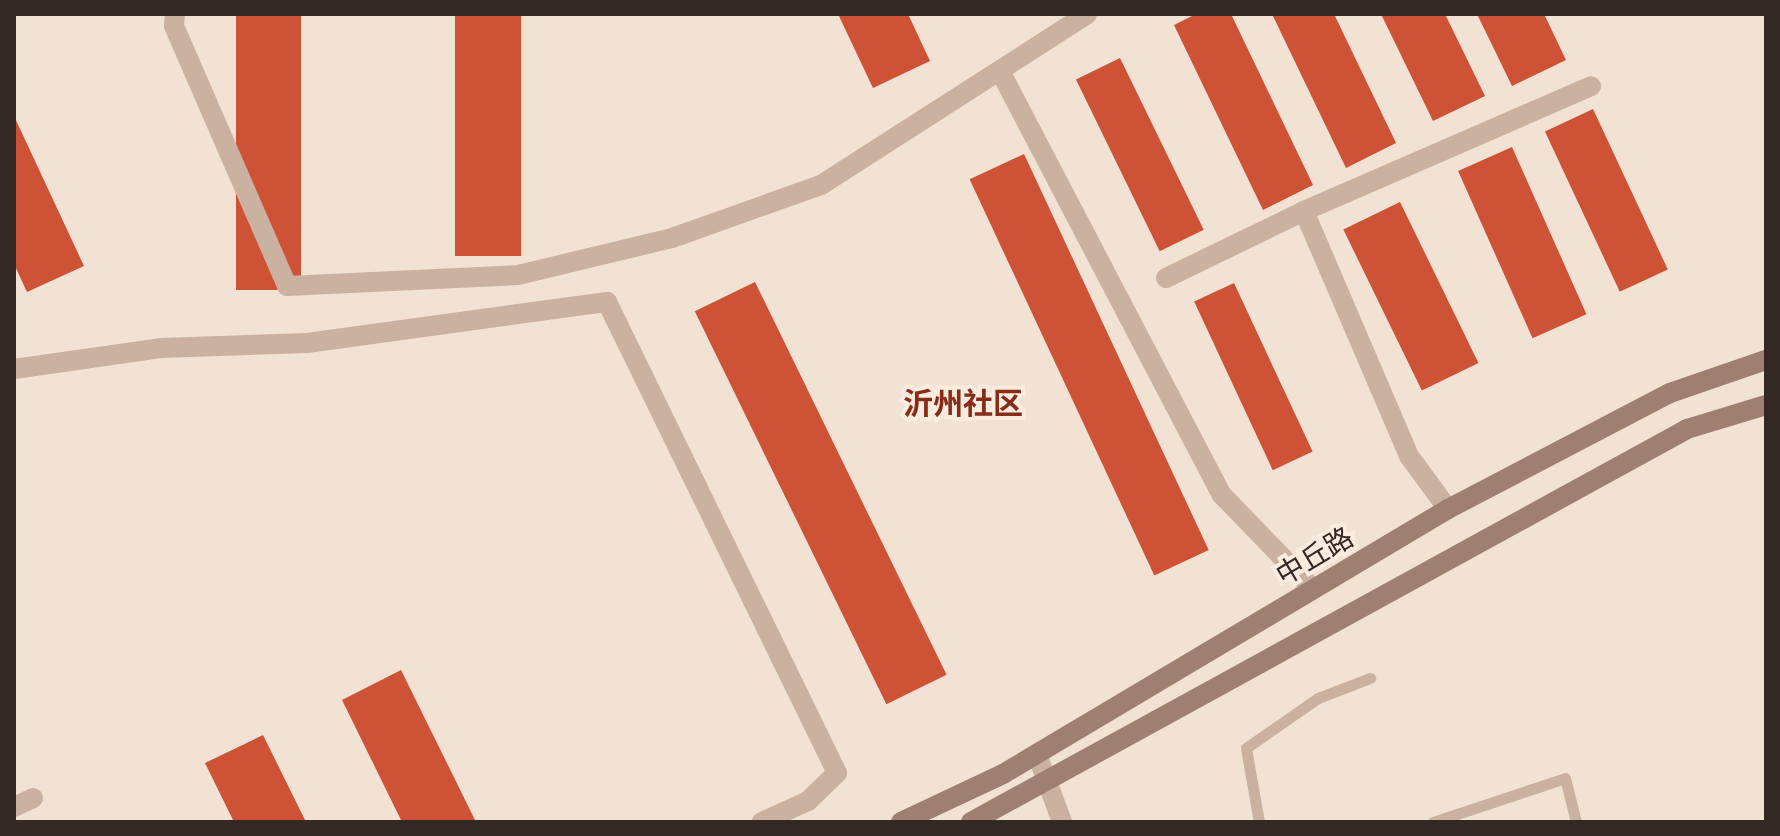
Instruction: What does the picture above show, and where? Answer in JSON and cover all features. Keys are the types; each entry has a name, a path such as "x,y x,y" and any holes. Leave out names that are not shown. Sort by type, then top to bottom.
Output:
{"main road":[{"name":"中丘路","path":"901,822 1037,754 1448,509 1670,393 1766,360"},
{"path":"971,822 1687,429 1766,405"}],"street":[{"path":"175,14 174,26 287,286 518,275 672,238 821,185 1087,14"},
{"path":"1000,71 1222,495 1312,588"},
{"path":"1166,278 1304,211 1591,86"},
{"path":"1304,211 1409,456 1448,509"},
{"path":"14,369 161,348 307,343 607,302 837,773 808,801 762,822"},
{"path":"1037,754 1062,822"},
{"path":"14,807 33,798"}],"lane":[{"path":"1259,822 1246,748 1318,698 1370,678"},
{"path":"1436,821 1565,778 1576,822"}],"building":[{"path":"236,14 301,14 301,290 236,290"},
{"path":"455,14 521,14 521,256 455,256"},
{"path":"838,14 908,14 930,61 873,88"},
{"path":"1196,14 1231,14 1313,185 1263,210 1174,25"},
{"path":"1272,14 1334,14 1396,143 1346,168"},
{"path":"1381,14 1445,14 1485,96 1433,121"},
{"path":"1477,14 1544,14 1566,60 1512,86"},
{"path":"1120,58 1204,230 1160,251 1076,79"},
{"path":"1593,109 1668,269 1620,292 1545,131"},
{"path":"14,116 84,266 27,292 14,264"},
{"path":"1512,147 1586,314 1533,338 1458,171"},
{"path":"1024,154 1209,550 1154,575 970,179"},
{"path":"1400,202 1478,363 1422,391 1343,230"},
{"path":"755,282 947,675 886,704 695,311"},
{"path":"1234,283 1313,452 1273,470 1194,302"},
{"path":"401,670 476,822 402,822 342,700"},
{"path":"263,735 306,822 234,822 205,763"}],"district":[{"name":"沂州社区","path":"963,402"}]}
